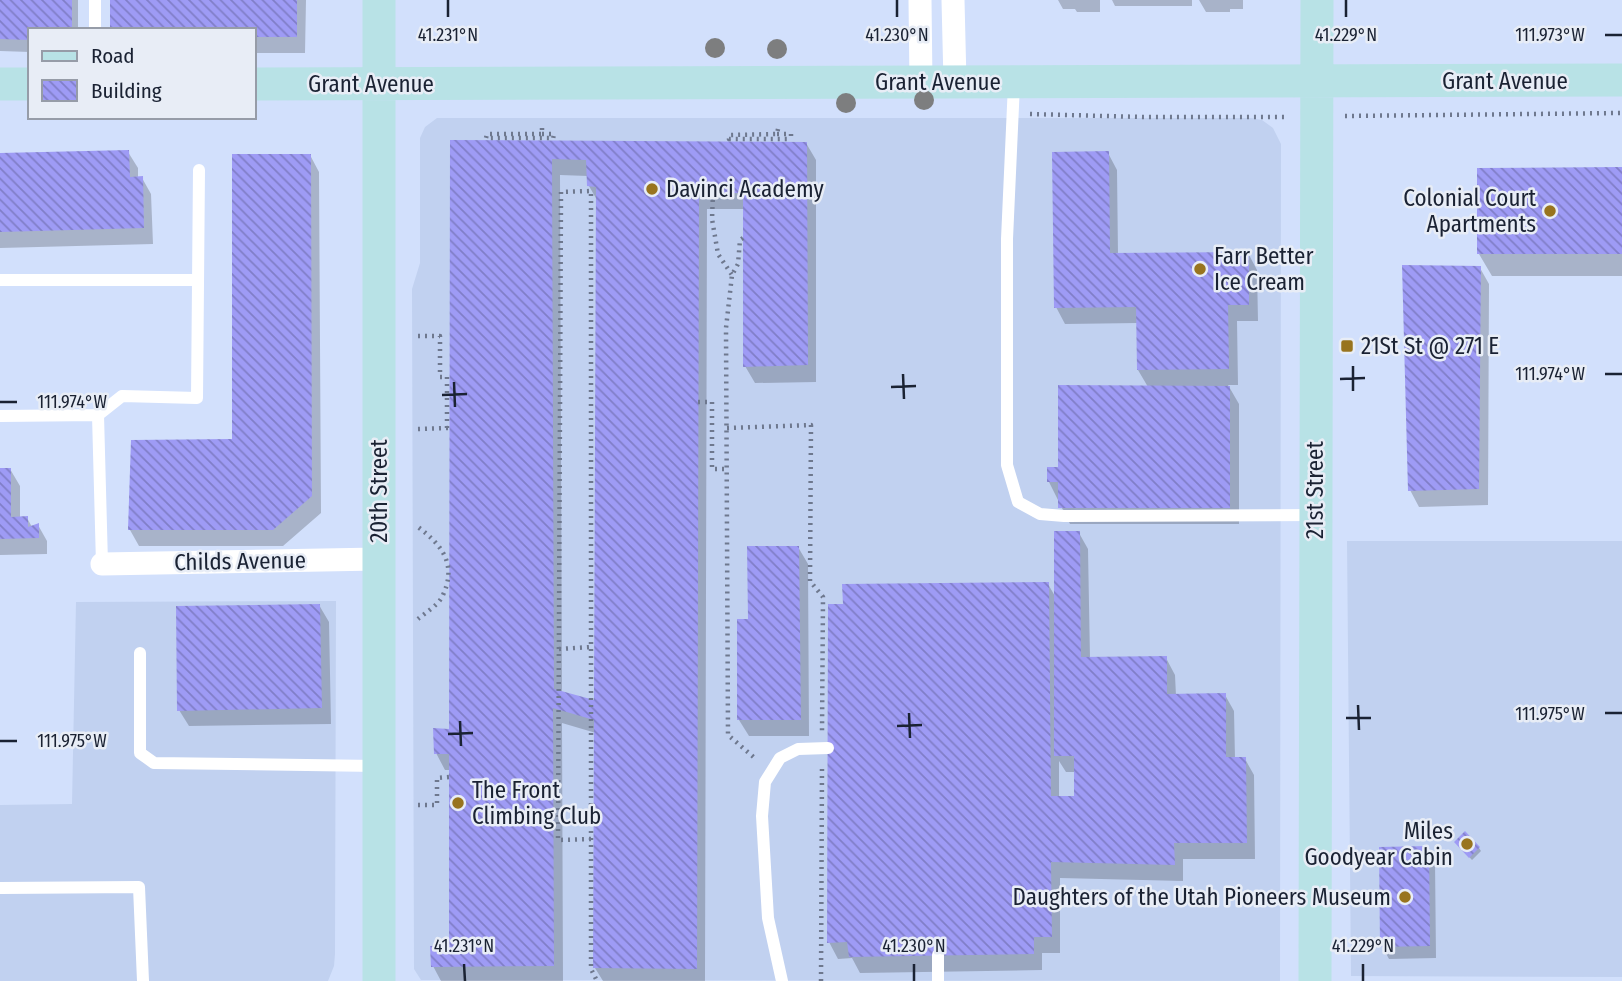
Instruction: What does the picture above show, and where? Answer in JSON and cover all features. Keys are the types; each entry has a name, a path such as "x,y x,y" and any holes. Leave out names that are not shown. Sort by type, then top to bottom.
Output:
{"main road":[{"name":"20th Street","path":"379,0 379,981"},
{"name":"21st Street","path":"1315,981 1317,0"},
{"name":"Grant Avenue","path":"256,84 1622,80"},
{"path":"0,84 28,84"}],"street":[{"path":"920,0 921,83"},
{"path":"954,0 955,82"},
{"name":"Childs Avenue","path":"102,564 378,559"}],"lane":[{"path":"95,0 95,28"},
{"path":"1014,82 1007,239 1007,465 1018,502 1040,514 1064,516 1316,515"},
{"path":"0,416 98,415 122,396 197,397 199,170"},
{"path":"0,280 198,280"},
{"path":"98,415 102,564"},
{"path":"140,653 140,752 154,763 377,766"},
{"path":"782,981 768,918 762,816 765,782 780,758 798,748 825,748"},
{"path":"0,888 139,887 143,981"},
{"path":"938,955 938,981"}],"path":[{"path":"542,131 554,134 553,139 486,138 487,134 542,131"},
{"path":"778,132 791,134 791,141 730,139 730,135 778,132"},
{"path":"591,839 558,840 561,192 591,191 591,647 591,839 591,969 597,981"},
{"path":"713,193 712,219 718,254 732,275"},
{"path":"743,238 740,240 738,264 732,275 726,328 728,735 771,772"},
{"path":"418,336 440,336 440,377 447,377 448,428 418,429"},
{"path":"698,402 712,402 712,469 727,469"},
{"path":"727,428 811,425 810,581 823,597 825,748 821,981"},
{"path":"418,527 439,543 449,568 442,598 418,619"},
{"path":"559,649 591,647"},
{"path":"418,805 438,805 437,778 449,777"}],"shaded area":[{"path":"437,118 1251,118 1262,120 1273,128 1281,144 1280,981 421,980 414,969 412,289 420,263 420,138 425,127"},
{"path":"1347,541 1622,541 1622,977 1351,976"},
{"path":"336,601 335,954 328,981 0,981 0,805 72,804 76,602"}],"building":[{"path":"0,0 72,0 72,28 28,28 28,40 0,39"},
{"path":"110,0 297,0 297,37 256,37 256,28 110,28"},
{"path":"450,140 807,142 808,365 743,367 743,193 699,193 697,969 593,968 594,720 553,708 554,966 431,967 430,946 449,945 449,754 434,754 433,728 449,729","holes":["552,159 586,160 587,186 596,187 594,700 554,689"]},
{"path":"129,150 130,177 143,176 144,228 0,232 0,153"},
{"path":"1109,151 1110,253 1249,252 1249,305 1228,305 1229,369 1137,370 1136,307 1054,308 1052,152"},
{"path":"232,154 311,154 312,496 273,530 128,530 131,440 232,439"},
{"name":"Colonial Court Apartments","path":"1622,167 1622,254 1477,254 1477,168"},
{"path":"1402,265 1481,266 1479,489 1408,491"},
{"path":"1058,385 1230,386 1230,508 1058,508 1058,482 1047,482 1047,467 1058,467"},
{"path":"0,468 11,468 11,517 28,516 28,527 39,523 39,538 0,539"},
{"path":"1054,531 1080,531 1081,657 1167,656 1167,694 1226,693 1226,757 1246,757 1247,843 1174,843 1175,865 1051,862 1052,937 1034,937 1034,954 849,957 847,942 827,943 828,604 843,604 842,584 1049,582 1051,796 1074,796 1074,756 1054,756"},
{"path":"747,546 799,546 801,720 737,720 737,619 748,619"},
{"path":"320,604 322,708 177,711 176,606"},
{"name":"Miles Goodyear Cabin","path":"1465,831 1480,847 1469,858 1454,842"},
{"name":"Daughters of the Utah Pioneers Museum","path":"1429,846 1430,946 1380,947 1379,847"}],"place":[{"name":"Davinci Academy","path":"652,189"},
{"name":"Colonial Court Apartments","path":"1550,211"},
{"name":"Farr Better Ice Cream","path":"1200,269"},
{"name":"21St St @ 271 E","path":"1347,346"},
{"name":"The Front Climbing Club","path":"458,803"},
{"name":"Miles Goodyear Cabin","path":"1467,844"},
{"name":"Daughters of the Utah Pioneers Museum","path":"1405,897"}]}
